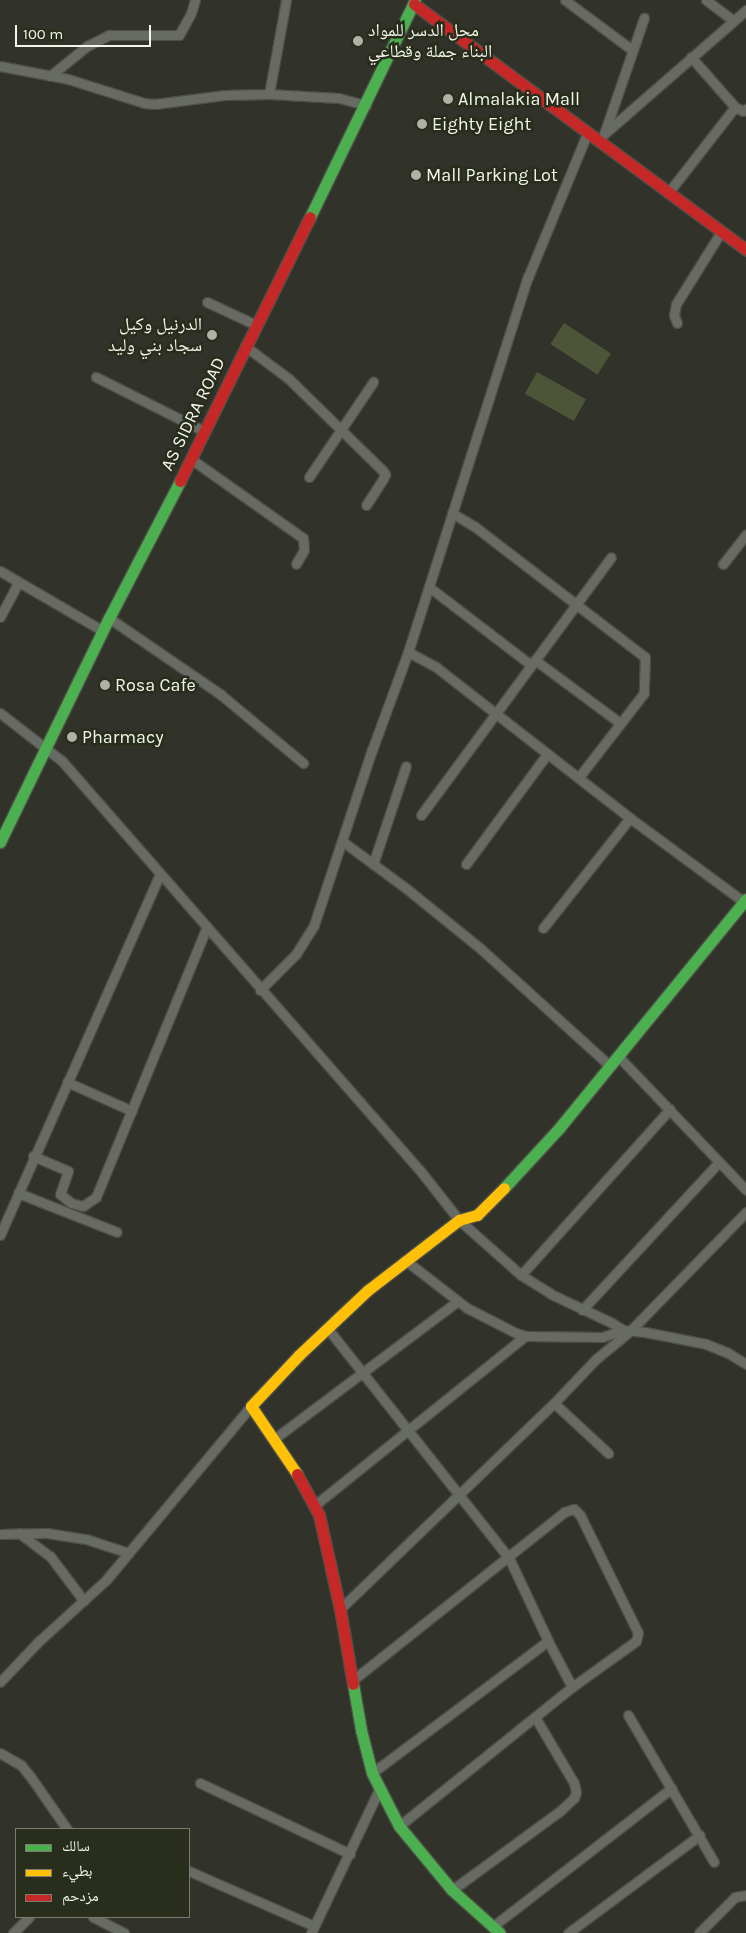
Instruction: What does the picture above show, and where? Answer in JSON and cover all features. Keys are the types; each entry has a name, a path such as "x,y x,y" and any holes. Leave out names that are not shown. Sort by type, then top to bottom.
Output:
{"street":[{"path":"50,76 87,46 109,35 179,35 191,13 195,0"},
{"path":"269,94 286,0"},
{"path":"565,0 632,50"},
{"path":"706,0 733,20"},
{"path":"414,2 587,134 601,138 668,193 746,250"},
{"name":"AS SIDRA ROAD","path":"0,842 109,618 191,459 245,346 366,105 414,2"},
{"path":"601,138 746,10"},
{"path":"601,138 644,18"},
{"path":"691,57 735,108 743,111 746,109"},
{"path":"0,66 68,79 134,101 156,104 224,95 269,94 339,98 366,105"},
{"path":"668,193 735,108"},
{"path":"260,990 296,954 314,925 408,652 528,277 587,134"},
{"path":"677,323 674,315 676,304 721,232"},
{"path":"207,302 256,324"},
{"path":"245,346 278,370 385,474 366,505"},
{"path":"96,377 204,431"},
{"path":"309,477 373,382"},
{"path":"191,459 303,538 304,550 296,564"},
{"path":"452,514 474,526 645,657 644,692 638,704 620,723 579,777"},
{"path":"723,564 746,536"},
{"path":"421,815 611,557"},
{"path":"0,571 103,631"},
{"path":"0,617 18,583"},
{"path":"429,587 533,663 620,723"},
{"path":"109,618 220,694 303,763"},
{"path":"0,1682 40,1641 84,1602 130,1552 251,1406 299,1355 405,1260 459,1220 478,1215 491,1202 537,1153 745,900 630,818 436,667 408,652"},
{"path":"0,713 47,747 62,761 260,990 422,1173 459,1220 521,1275 582,1310 626,1330 706,1344 728,1353 746,1364"},
{"path":"466,864 547,754"},
{"path":"373,864 406,766"},
{"path":"543,928 630,818"},
{"path":"342,841 481,949 610,1066"},
{"path":"0,1234 33,1156 68,1082 160,874"},
{"path":"33,1156 68,1172 60,1194 71,1203 79,1206 88,1204 96,1197 207,927"},
{"path":"618,1056 746,1190"},
{"path":"68,1082 132,1111"},
{"path":"521,1275 670,1109"},
{"path":"582,1310 718,1162"},
{"path":"18,1193 117,1232"},
{"path":"340,1609 554,1403 596,1359 746,1212"},
{"path":"405,1260 458,1302 490,1321 525,1336 602,1337 626,1330"},
{"path":"274,1439 458,1302"},
{"path":"328,1329 509,1558 572,1687"},
{"path":"315,1505 410,1431 525,1336"},
{"path":"554,1403 608,1453"},
{"path":"251,1406 315,1505 340,1609 361,1730 372,1773 399,1826 452,1890 496,1930 672,1788"},
{"path":"353,1680 509,1558 564,1512 575,1510 638,1633 636,1641 572,1687 399,1826"},
{"path":"0,1534 19,1532 47,1533 86,1539 130,1552"},
{"path":"19,1532 50,1556 84,1602"},
{"path":"372,1773 548,1641"},
{"path":"628,1715 714,1862"},
{"path":"452,1890 560,1811 574,1798 576,1792 574,1783 535,1717"},
{"path":"0,1753 21,1765 66,1828"},
{"path":"200,1783 350,1854"},
{"path":"190,1872 312,1930 380,1790"},
{"path":"568,1933 700,1836"},
{"path":"699,1933 735,1896 746,1895"},
{"path":"13,1933 28,1918"},
{"path":"95,1918 124,1933"}],"green space":[{"path":"564,323 611,353 597,374 550,344"},
{"path":"537,372 586,399 574,421 525,394"}],"traffic: fast":[{"path":"310,217 415,0"},
{"path":"0,842 109,618 180,481"},
{"path":"504,1188 560,1127 746,899"},
{"path":"353,1684 361,1730 372,1773 399,1826 452,1890 500,1933"}],"traffic: slow":[{"path":"297,1474 251,1406 299,1355 368,1290 459,1220 477,1215 504,1188"}],"traffic: jam":[{"path":"414,4 746,250"},
{"path":"180,481 310,217"},
{"path":"297,1474 319,1515 340,1609 353,1684"}],"place":[{"name":"محل الدسر للمواد البناء جملة وقطاعي","path":"358,41"},
{"name":"Almalakia Mall","path":"448,99"},
{"name":"Eighty Eight","path":"422,124"},
{"name":"Mall Parking Lot","path":"416,175"},
{"name":"الدرنيل وكيل سجاد بني وليد","path":"212,335"},
{"name":"Rosa Cafe","path":"105,685"},
{"name":"Pharmacy","path":"72,737"}]}
